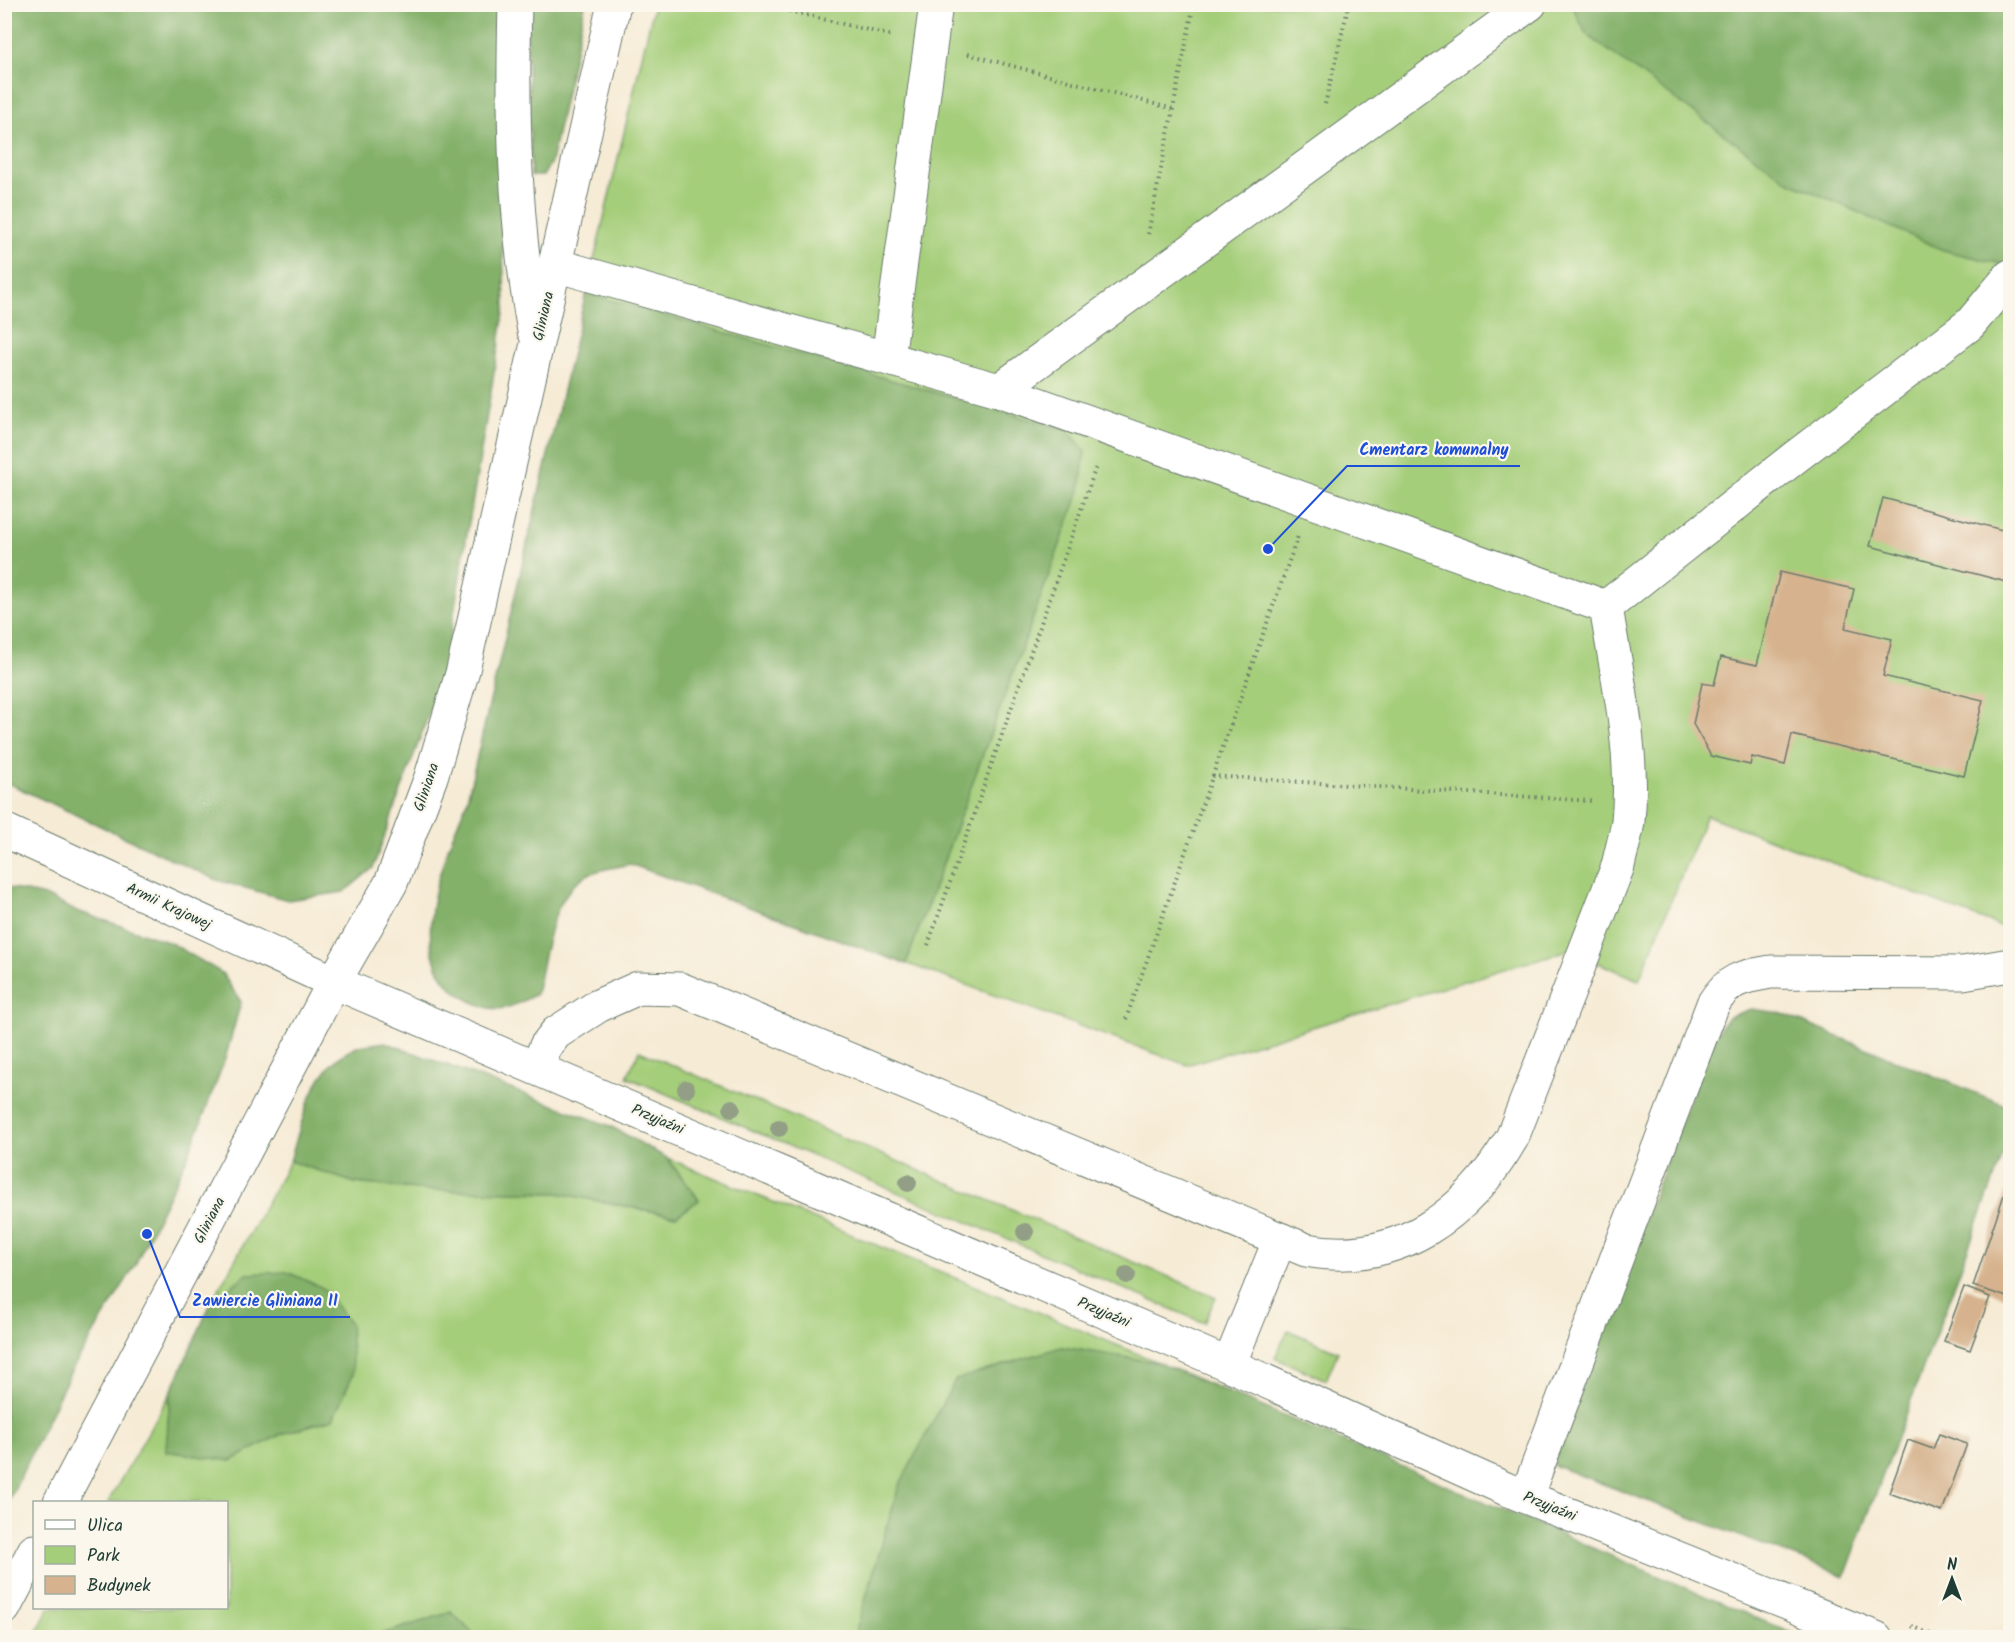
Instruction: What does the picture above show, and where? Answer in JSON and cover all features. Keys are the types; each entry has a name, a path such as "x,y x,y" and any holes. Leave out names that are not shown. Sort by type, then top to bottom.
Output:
{"street":[{"path":"515,4 512,96 518,220 525,283 537,346"},
{"name":"Gliniana","path":"61,1501 334,982 391,883 430,777 463,670 614,4"},
{"path":"888,358 936,4"},
{"path":"999,390 1530,4"},
{"path":"555,265 999,390 1606,607"},
{"path":"1606,607 1794,458 1970,324 2010,276"},
{"path":"537,1067 546,1046 556,1033 598,1006 638,988 680,989 1306,1250 1329,1254 1371,1252 1408,1241 1444,1219 1498,1163 1512,1138 1618,866 1628,822 1629,759 1606,607"},
{"name":"Armii Krajowej","path":"4,830 334,982"},
{"path":"1526,1497 1713,1004 1724,987 1747,976 1771,972 1963,973 2010,965"},
{"name":"Przyjaźni","path":"334,982 1229,1365 1526,1497 1876,1638"},
{"path":"1229,1365 1280,1239"},
{"path":"4,1608 33,1553"}],"path":[{"path":"1137,290 1194,4"},
{"path":"1325,107 1349,4"},
{"path":"928,945 1109,429"},
{"path":"1126,1019 1311,501"},
{"path":"1212,776 1628,803"}],"green space":[{"path":"5,5 501,5 500,166 505,307 444,672 373,868 344,892 288,900 217,880 5,782"},
{"path":"526,5 585,5 551,162 543,176 531,176"},
{"path":"654,5 2010,5 2010,930 1706,815 1639,980 1568,950 1187,1065 466,804"},
{"path":"1572,5 2010,5 2010,266 1943,250 1788,181 1586,34"},
{"path":"586,293 1067,430 1085,450 1080,490 906,964 630,864 600,870 585,876 573,886 563,899 550,930 536,994 517,1004 493,1009 464,997 445,980 434,958 430,933 432,906 438,878 466,804"},
{"path":"5,887 45,896 74,910 171,943 222,973 241,1002 225,1059 189,1154 134,1267 71,1371 5,1509"},
{"path":"1751,1009 1780,1013 2010,1107 2010,1137 1845,1576 1553,1465 1711,1041 1728,1017"},
{"path":"385,1042 610,1126 667,1158 699,1200 676,1216 558,1193 427,1190 355,1183 290,1161 311,1096 329,1067 341,1056 357,1047"},
{"path":"639,1051 1216,1297 1204,1323 627,1077"},
{"path":"667,1158 1160,1363 1061,1347 860,1619 854,1637 477,1637 451,1612 375,1637 34,1638 48,1609 228,1609 228,1501 109,1501 170,1394 166,1451 231,1461 281,1434 333,1419 247,1274 211,1303 290,1161 355,1183 427,1190 558,1193 676,1216 699,1199"},
{"path":"287,1272 323,1288 350,1324 353,1374 333,1419 281,1434 231,1461 166,1451 170,1394 211,1303 247,1274"},
{"path":"1288,1330 1338,1352 1326,1380 1275,1358"},
{"path":"1061,1347 1160,1363 1801,1637 1403,1638 1383,1632 1277,1634 1273,1638 854,1637 899,1486 955,1380"},
{"path":"451,1612 477,1637 375,1637 376,1636"},
{"path":"1383,1632 1403,1637 1273,1638 1277,1634"}],"building":[{"path":"1883,498 2010,532 2010,583 1870,546"},
{"path":"1780,572 1854,589 1845,628 1892,639 1883,676 1983,700 1964,776 1792,735 1785,765 1752,757 1750,765 1711,756 1693,724 1702,683 1714,685 1721,657 1757,665"},
{"path":"2008,1183 2010,1184 2010,1298 1973,1286"},
{"path":"1964,1287 1990,1297 1970,1350 1944,1341"},
{"path":"1939,1434 1967,1444 1942,1512 1889,1493 1908,1440 1933,1449"}],"place":[{"name":"Cmentarz komunalny","path":"1268,549"},
{"name":"Zawiercie Gliniana II","path":"147,1234"}]}
